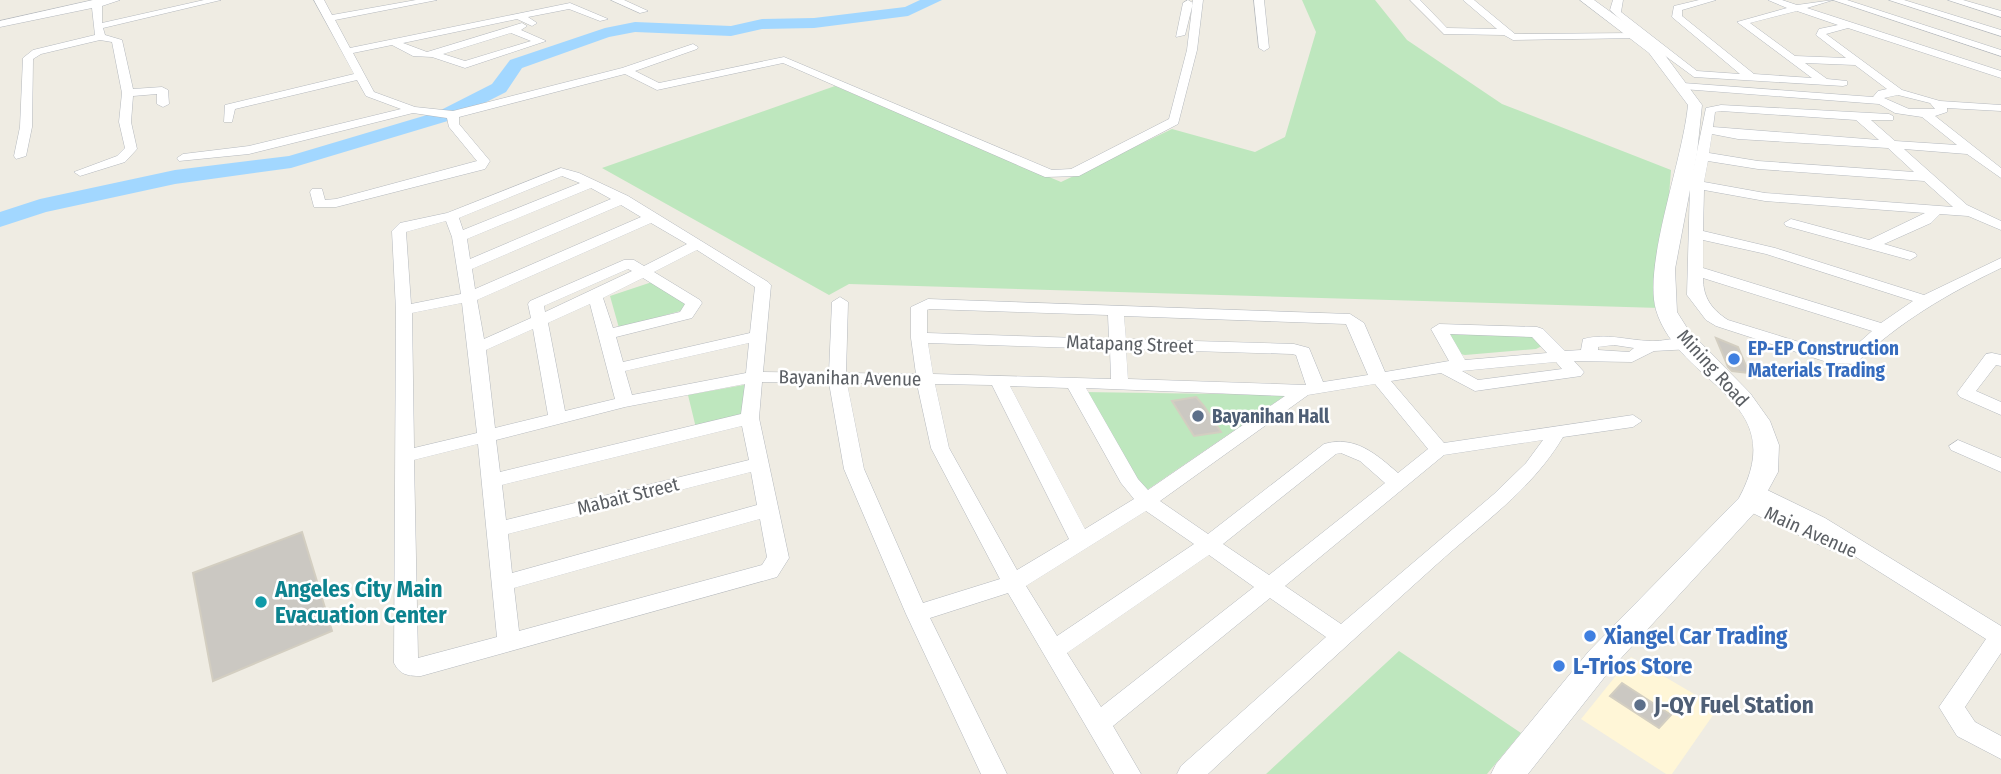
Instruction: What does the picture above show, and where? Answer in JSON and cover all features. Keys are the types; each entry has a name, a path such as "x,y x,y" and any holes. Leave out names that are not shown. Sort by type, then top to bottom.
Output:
{"street":[{"path":"0,24 115,0"},
{"path":"20,156 26,127 28,58 37,52 99,32 216,0"},
{"path":"333,0 319,1 369,94 413,110 448,114 626,70 693,47"},
{"path":"330,18 432,0"},
{"path":"345,52 592,0"},
{"path":"616,0 643,11"},
{"path":"1180,35 1189,0"},
{"path":"626,70 657,87 783,60 1050,174 1063,175 1074,173 1174,121 1192,50 1198,0"},
{"path":"1259,0 1264,48"},
{"path":"1415,0 1444,31 1504,32 1519,37 1637,36"},
{"path":"1468,0 1504,32"},
{"path":"1586,0 1654,50 1686,89 1880,101 1894,108 1924,113 1943,110 1940,104"},
{"path":"1618,0 1615,10 1617,14 1659,45 1689,72 1843,83"},
{"path":"1711,0 1677,8 1677,17 1751,77"},
{"path":"1773,0 2001,75"},
{"path":"1822,81 1742,22 1828,0"},
{"path":"1838,0 2001,53"},
{"path":"1894,0 2001,33"},
{"path":"1953,0 2001,14"},
{"path":"1973,0 2001,8"},
{"path":"98,2 96,15 99,32"},
{"path":"566,6 603,19"},
{"path":"393,42 421,55 431,54 536,22 518,16"},
{"path":"1849,25 1823,31 1821,35 1898,92 1940,104 2001,108"},
{"path":"431,54 465,65 541,41 510,29"},
{"path":"80,172 121,159 131,149 125,122 128,93 116,38 99,32"},
{"path":"1794,59 1858,62"},
{"path":"228,119 229,107 360,76"},
{"name":"Mining Road","path":"1508,774 1600,660 1753,498 1765,478 1768,457 1754,415 1727,379 1677,329 1665,304 1666,273 1695,112 1686,89"},
{"path":"128,93 162,90 163,103"},
{"path":"1880,101 1878,95 1898,92"},
{"path":"1889,118 1713,108 1710,110 1697,185 1695,295 1712,317 1836,359 1849,360 1881,328 1922,299 2001,262"},
{"path":"183,158 249,150 413,110"},
{"path":"1924,113 2001,174"},
{"path":"317,192 319,204 336,203 480,166 484,161 453,124 448,114"},
{"path":"1859,116 1968,212 2001,226"},
{"path":"1708,130 1738,135 1970,149"},
{"path":"1703,156 1758,165 1928,177"},
{"path":"561,172 572,172 623,199 763,285 750,418 766,510 778,558 769,571 509,640 421,667 411,667 406,663 404,310 399,231 405,226 451,216 561,172"},
{"path":"459,237 592,183"},
{"path":"1697,185 1779,198 1968,212"},
{"path":"1779,198 1792,227 1873,244 1910,256"},
{"path":"463,267 623,199"},
{"path":"1873,244 1926,220 1936,210"},
{"path":"451,216 459,237 477,348 489,437 509,640"},
{"path":"404,310 470,297 650,218"},
{"path":"1697,234 1770,251 1922,299"},
{"path":"477,348 595,296 696,245"},
{"path":"558,419 542,320 536,307 540,302 633,263 694,303 686,315 607,334"},
{"path":"1696,271 1881,328"},
{"path":"595,296 625,402"},
{"path":"840,302 837,378 853,469 917,614 995,774"},
{"path":"1128,774 1013,583 940,448 925,379 919,338 919,307 1116,309 1350,319 1356,323 1378,377 1439,450"},
{"path":"1116,309 1119,385"},
{"path":"1452,366 1435,322 1537,332 1561,356"},
{"path":"617,368 757,336"},
{"name":"Matapang Street","path":"919,338 1299,350 1303,352 1310,390"},
{"path":"917,614 1013,583 1146,501 1310,390 1452,366 1590,354 1632,357 1650,346 1691,344"},
{"path":"1998,356 1966,393 2001,409"},
{"name":"Bayanihan Avenue","path":"406,456 625,402 752,377 998,380 1310,390"},
{"path":"998,380 1081,541"},
{"path":"1074,384 1131,483 1146,501 1342,636"},
{"path":"492,481 750,418"},
{"path":"1098,724 1271,588 1396,482 1439,450 1633,421"},
{"path":"1190,774 1342,636 1520,483 1544,457 1558,431"},
{"path":"1055,649 1208,545 1332,448 1344,446 1356,449 1396,482"},
{"path":"1958,446 2001,466"},
{"name":"Mabait Street","path":"498,529 758,464"},
{"name":"Main Avenue","path":"1753,498 1820,539 1873,559 2000,636"},
{"path":"505,583 766,510"},
{"path":"2000,636 1951,707 1966,729 2001,748"}],"shaded area":[{"path":"1631,657 1718,708 1672,774 1666,774 1581,719"}],"green space":[{"path":"1302,0 1375,0 1407,40 1502,104 1671,170 1660,308 849,284 829,295 602,168 835,86 1061,182 1172,129 1255,152 1285,137 1316,32"},
{"path":"655,281 691,308 619,328 610,296"},
{"path":"1447,333 1536,333 1544,345 1536,349 1465,355 1460,354"},
{"path":"749,384 747,416 696,428 688,395"},
{"path":"1082,392 1286,395 1144,492"},
{"path":"1399,651 1521,733 1487,774 1266,774"}],"building":[{"name":"EP-EP Construction Materials Trading","path":"1716,338 1738,347 1749,373 1732,371 1728,367"},
{"name":"Bayanihan Hall","path":"1196,397 1221,432 1194,436 1172,401"},
{"name":"Angeles City Main Evacuation Center","path":"302,532 332,631 213,681 193,573"},
{"name":"J-QY Fuel Station","path":"1622,683 1671,715 1659,728 1610,696"}],"waterway":[{"path":"0,220 40,206 175,177 291,162 444,116 499,88 516,64 605,33 635,27 731,31 762,24 814,23 908,11 934,0"}],"place":[{"name":"EP-EP Construction Materials Trading","path":"1734,359"},
{"name":"Bayanihan Hall","path":"1198,416"},
{"name":"Angeles City Main Evacuation Center","path":"261,602"},
{"name":"Xiangel Car Trading","path":"1590,636"},
{"name":"L-Trios Store","path":"1559,666"},
{"name":"J-QY Fuel Station","path":"1640,705"}]}
